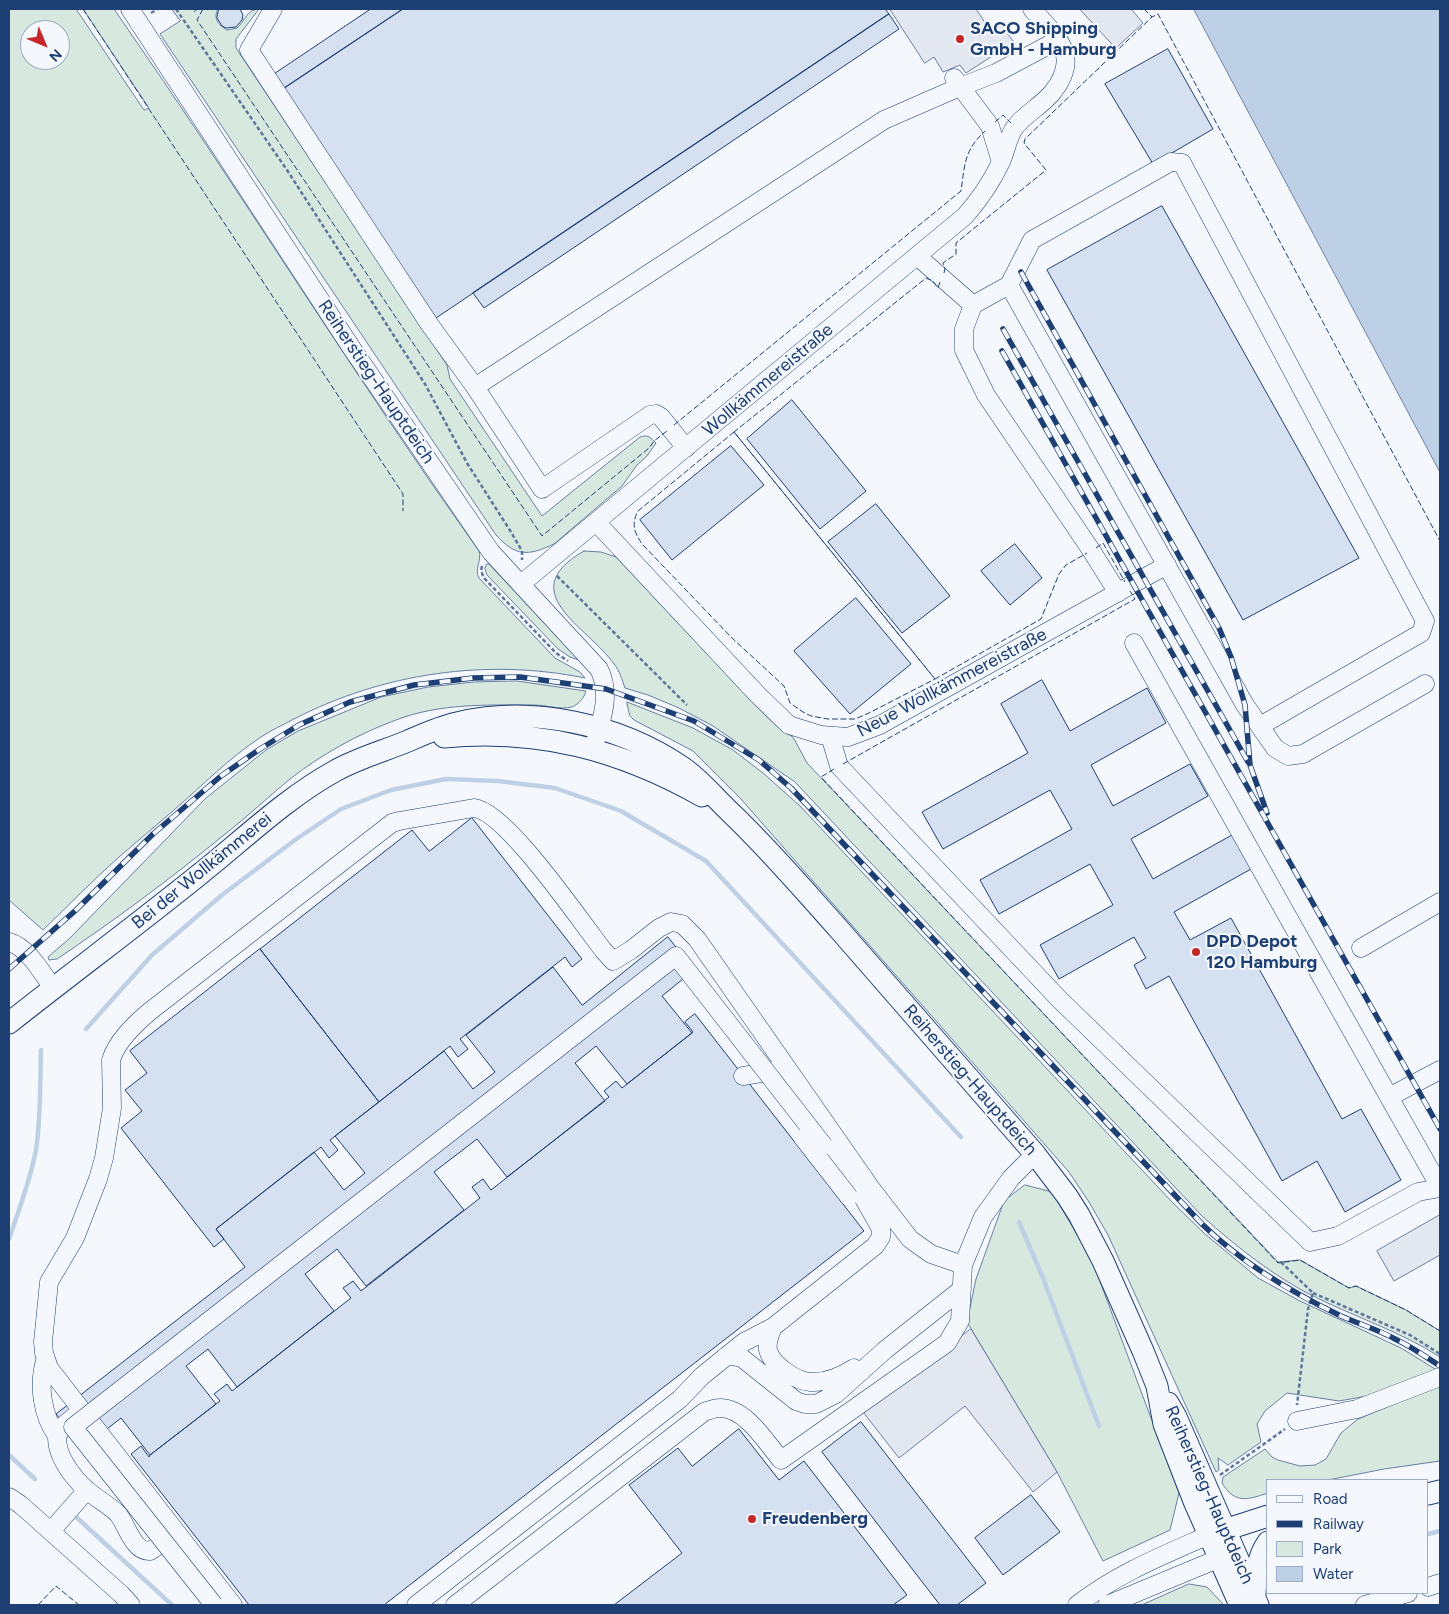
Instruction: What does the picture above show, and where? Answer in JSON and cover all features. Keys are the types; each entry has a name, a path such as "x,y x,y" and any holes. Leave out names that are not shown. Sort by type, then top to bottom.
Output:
{"main road":[{"name":"Bei der Wollkämmerei","path":"9,1023 197,877 300,794 338,769 429,731 456,723 489,717 515,716 540,717 577,723 596,739 641,744 683,768 700,781 729,811"},
{"name":"Reiherstieg-Hauptdeich","path":"729,811 762,842 1035,1154 1080,1215 1143,1351 1157,1386 1164,1424 1251,1603"},
{"path":"1217,1532 1266,1517"},
{"path":"1228,1555 1266,1542"},
{"path":"1251,1603 1259,1561 1266,1544"}],"street":[{"name":"Reiherstieg-Hauptdeich","path":"130,9 351,347 491,552 599,669 606,685 605,703 596,739"},
{"path":"273,9 248,50 430,325 475,387 542,489 650,414 656,414 661,417 686,448"},
{"name":"Wollkämmereistraße","path":"521,584 965,216 985,192 1001,162 1015,128 1052,93 1066,68 1064,48 1036,13"},
{"path":"475,387 884,120 957,82 996,73 1058,40"},
{"path":"957,82 990,126 1001,162"},
{"path":"1118,593 986,395 964,350 964,328 973,305 1009,285 1032,240 1171,162 1182,163 1425,621 1421,634 1260,726"},
{"path":"917,256 973,305"},
{"path":"1009,285 1245,705 1274,748 1288,756 1303,754 1425,684"},
{"name":"Neue Wollkämmereistraße","path":"596,522 758,695 790,725 830,736 848,737 880,725 1167,565"},
{"path":"830,736 839,766 1060,1000 1310,1242 1338,1236 1418,1192 1440,1187 1134,643"},
{"path":"166,1519 166,1529 161,1541 153,1549 146,1551 136,1544 118,1515 87,1490 65,1463 57,1436 49,1425 45,1411 42,1385 45,1361 43,1330 48,1282 75,1238 98,1179 104,1158 112,1108 110,1069 114,1052 131,1029 149,1012 385,828 399,821 474,808 486,811 527,850 613,961 632,950 665,924 677,922 687,927 870,1187 910,1239 931,1254 963,1265"},
{"path":"1361,948 1440,902"},
{"path":"9,942 27,954 53,988"},
{"path":"214,1605 73,1426 676,956 859,1190 881,1229 881,1237 870,1251 773,1327 744,1342 702,1376 680,1399 416,1605"},
{"path":"680,981 849,1197 881,1229"},
{"path":"743,1076 777,1070 789,1072 793,1077"},
{"path":"1389,1098 1440,1070"},
{"path":"455,1605 704,1412 719,1408 732,1410 743,1416 781,1460 947,1343 960,1321 963,1265 982,1217 1011,1178 1035,1154"},
{"path":"725,1358 733,1356 742,1358 796,1401 805,1404 816,1404 836,1394 884,1350 962,1289"},
{"path":"773,1327 768,1339 768,1353 775,1363 786,1372 807,1382 830,1380 843,1375 884,1350"},
{"path":"45,1361 53,1375 232,1605"},
{"path":"1297,1421 1357,1410 1440,1377"},
{"path":"57,1436 64,1425 81,1411"},
{"path":"51,1531 87,1490"},
{"path":"9,1497 51,1531 121,1594 130,1605"},
{"path":"1077,1605 1107,1584 1133,1570 1217,1532"},
{"path":"1107,1605 1228,1555"},
{"path":"1365,1605 1404,1594"}],"path":[{"path":"176,9 287,170 425,384 467,463 522,551"},
{"path":"491,552 482,566 481,571 484,578 556,653 571,663"},
{"path":"561,579 687,705"},
{"path":"1282,1262 1314,1293 1410,1335 1440,1354"},
{"path":"1298,1394 1308,1309 1314,1293"},
{"path":"1214,1479 1297,1421"}],"green space":[{"path":"9,9 76,9 144,110 149,108 83,9 114,9 386,416 479,551 480,558 477,571 479,578 555,658 580,672 585,678 511,669 473,670 399,681 363,690 328,703 269,732 249,745 109,866 43,930 9,900"},
{"path":"172,9 196,9 194,12 198,9 218,9 217,21 227,30 237,28 249,13 259,9 236,39 236,48 447,365 450,379 542,516 640,437 647,436 656,443 622,486 554,544 537,551 516,551 496,535 160,34 180,21"},
{"path":"584,551 601,552 616,557 762,712 781,730 793,737 807,763 1278,1262 1300,1260 1349,1288 1356,1286 1406,1310 1440,1331 1440,1357 1410,1340 1301,1290 1271,1271 1229,1239 1202,1216 795,782 713,726 679,708 625,688 616,667 562,609 555,595 555,581 564,566"},
{"path":"487,564 579,660 570,657 558,649 487,575 485,569"},
{"path":"517,681 586,691 581,701 572,707 499,705 464,706 430,710 396,720 354,738 315,761 290,779 204,851 121,914 57,959 49,960 48,957 69,939 206,798 266,750 298,731 381,697 428,687 474,682"},
{"path":"627,702 693,728 733,750 763,773 800,806 1173,1203 1205,1234 1258,1278 1300,1301 1401,1348 1440,1372 1400,1390 1339,1401 1287,1393 1265,1411 1257,1424 1261,1442 1228,1465 1218,1458 1219,1470 1216,1472 1108,1235 1069,1172 740,798 693,751 634,720 630,716"},
{"path":"1025,1185 1052,1192 1092,1260 1179,1493 1170,1530 1103,1561 1057,1472 967,1322 976,1279 1004,1201"},
{"path":"1440,1381 1440,1461 1333,1479 1266,1479 1266,1494 1248,1498 1237,1497 1227,1490 1222,1483 1223,1477 1265,1449 1272,1457 1278,1460 1300,1466 1315,1465 1326,1459 1341,1433 1358,1419 1392,1405"},
{"path":"1189,1584 1207,1587 1224,1605 1142,1605"}],"shaded area":[{"name":"SACO Shipping GmbH - Hamburg","path":"890,9 976,9 988,27 979,34 980,36 999,23 1014,42 966,73 960,65 943,72 934,57 925,63"},
{"name":"SACO Shipping GmbH - Hamburg","path":"1080,9 1131,9 1143,23 1116,48"},
{"path":"1440,1215 1440,1255 1394,1281 1377,1251"},
{"path":"971,1329 1057,1472 1033,1492 965,1406 899,1458 863,1412"}],"water":[{"path":"1194,9 1440,9 1440,472"}],"building":[{"path":"219,9 240,9 243,15 242,20 236,27 226,28 222,26 217,18"},
{"path":"371,9 403,9 283,89 273,75"},
{"path":"403,9 885,9 889,14 436,318 283,89"},
{"path":"889,14 899,29 484,308 473,293"},
{"path":"1168,49 1213,129 1153,164 1105,84"},
{"path":"1162,206 1359,558 1243,620 1047,270"},
{"path":"792,400 866,491 820,529 747,439"},
{"path":"731,446 764,485 672,560 640,520"},
{"path":"876,504 950,596 902,633 828,542"},
{"path":"1015,544 1042,578 1010,605 981,571"},
{"path":"856,598 911,664 850,714 794,651"},
{"name":"DPD Depot 120 Hamburg","path":"1042,680 1070,731 1147,688 1166,723 1091,765 1113,806 1190,764 1208,796 1131,839 1153,879 1232,835 1251,869 1174,912 1190,940 1231,918 1342,1119 1361,1109 1401,1180 1345,1212 1317,1161 1282,1181 1169,976 1146,989 1134,965 1146,958 1134,937 1059,979 1040,945 1113,905 1090,864 999,914 980,880 1072,829 1050,790 943,849 922,812 1028,753 1001,704"},
{"path":"472,818 582,959 572,967 565,957 460,1039 468,1049 458,1057 450,1046 379,1102 260,949 412,830 429,851"},
{"path":"668,937 694,970 662,996 692,1033 627,1084 596,1046 575,1063 605,1101 507,1177 477,1139 434,1172 464,1210 366,1286 337,1249 305,1274 334,1311 237,1387 208,1349 186,1366 216,1404 150,1455 121,1418 83,1448 56,1414 245,1267 216,1229 314,1152 344,1190 365,1173 335,1136 444,1051 473,1089 495,1072 466,1035 553,967 582,1005"},
{"path":"260,949 379,1102 330,1140 338,1150 329,1158 321,1147 216,1229 224,1239 214,1247 121,1128 142,1111 125,1090 147,1073 130,1051"},
{"path":"695,1014 864,1231 384,1605 249,1605 131,1454 141,1446 149,1457 220,1401 214,1394 227,1384 232,1391 351,1298 343,1288 353,1281 361,1291 480,1198 472,1187 483,1179 491,1190 609,1097 604,1091 616,1081 622,1088 693,1032 685,1022"},
{"path":"861,1422 986,1583 957,1605 940,1605 822,1452"},
{"name":"Freudenberg","path":"739,1429 779,1480 804,1461 907,1595 893,1605 614,1605 682,1553 629,1485 678,1448 692,1466"},
{"path":"1031,1495 1060,1532 1003,1575 975,1538"}],"waterway":[{"path":"86,1029 152,955 222,895 295,840 341,809 391,790 446,779 498,781 555,788 621,811 706,861 961,1137"},
{"path":"9,1239 34,1162 40,1113 41,1050"},
{"path":"1019,1222 1043,1278 1099,1426"},
{"path":"9,1455 35,1479"},
{"path":"74,1515 172,1605"},
{"path":"1429,1534 1440,1531"}],"railway":[{"path":"1021,272 1219,628 1231,657 1245,705 1250,765 1267,813"},
{"path":"1003,329 1248,762"},
{"path":"1002,351 1440,1129"},
{"path":"9,969 76,910 153,834 221,776 299,725 350,702 414,685 473,678 520,677 606,689 694,721 759,760 791,788 1203,1225 1234,1252 1268,1276 1304,1297 1341,1316 1403,1343 1440,1366"}],"fence":[{"path":"83,9 403,494 403,511"},
{"path":"203,9 197,20 542,536 667,431"},
{"path":"1144,9 1152,17"},
{"path":"944,273 943,263 956,254 956,243 1046,170 1024,143 1025,139 1152,17 1158,14 1440,541"},
{"path":"995,122 1003,115 1011,123"},
{"path":"674,425 961,191 969,151 985,131"},
{"path":"940,282 938,288 933,281 926,278 734,432 935,679 1041,619 1059,574 1066,565 1087,553"},
{"path":"734,432 935,679 855,719 828,719 811,716 790,703 784,686 731,637 643,545 634,528 638,511 734,432"},
{"path":"1096,548 1103,543 1125,582"},
{"path":"843,764 1135,599 1130,591"},
{"path":"834,769 821,777 1278,1263 1300,1260 1349,1288 1356,1286 1406,1310 1440,1331"},
{"path":"38,1605 56,1586 79,1605"}],"place":[{"name":"SACO Shipping GmbH - Hamburg","path":"960,39"},
{"name":"DPD Depot 120 Hamburg","path":"1196,952"},
{"name":"Freudenberg","path":"752,1519"}]}
